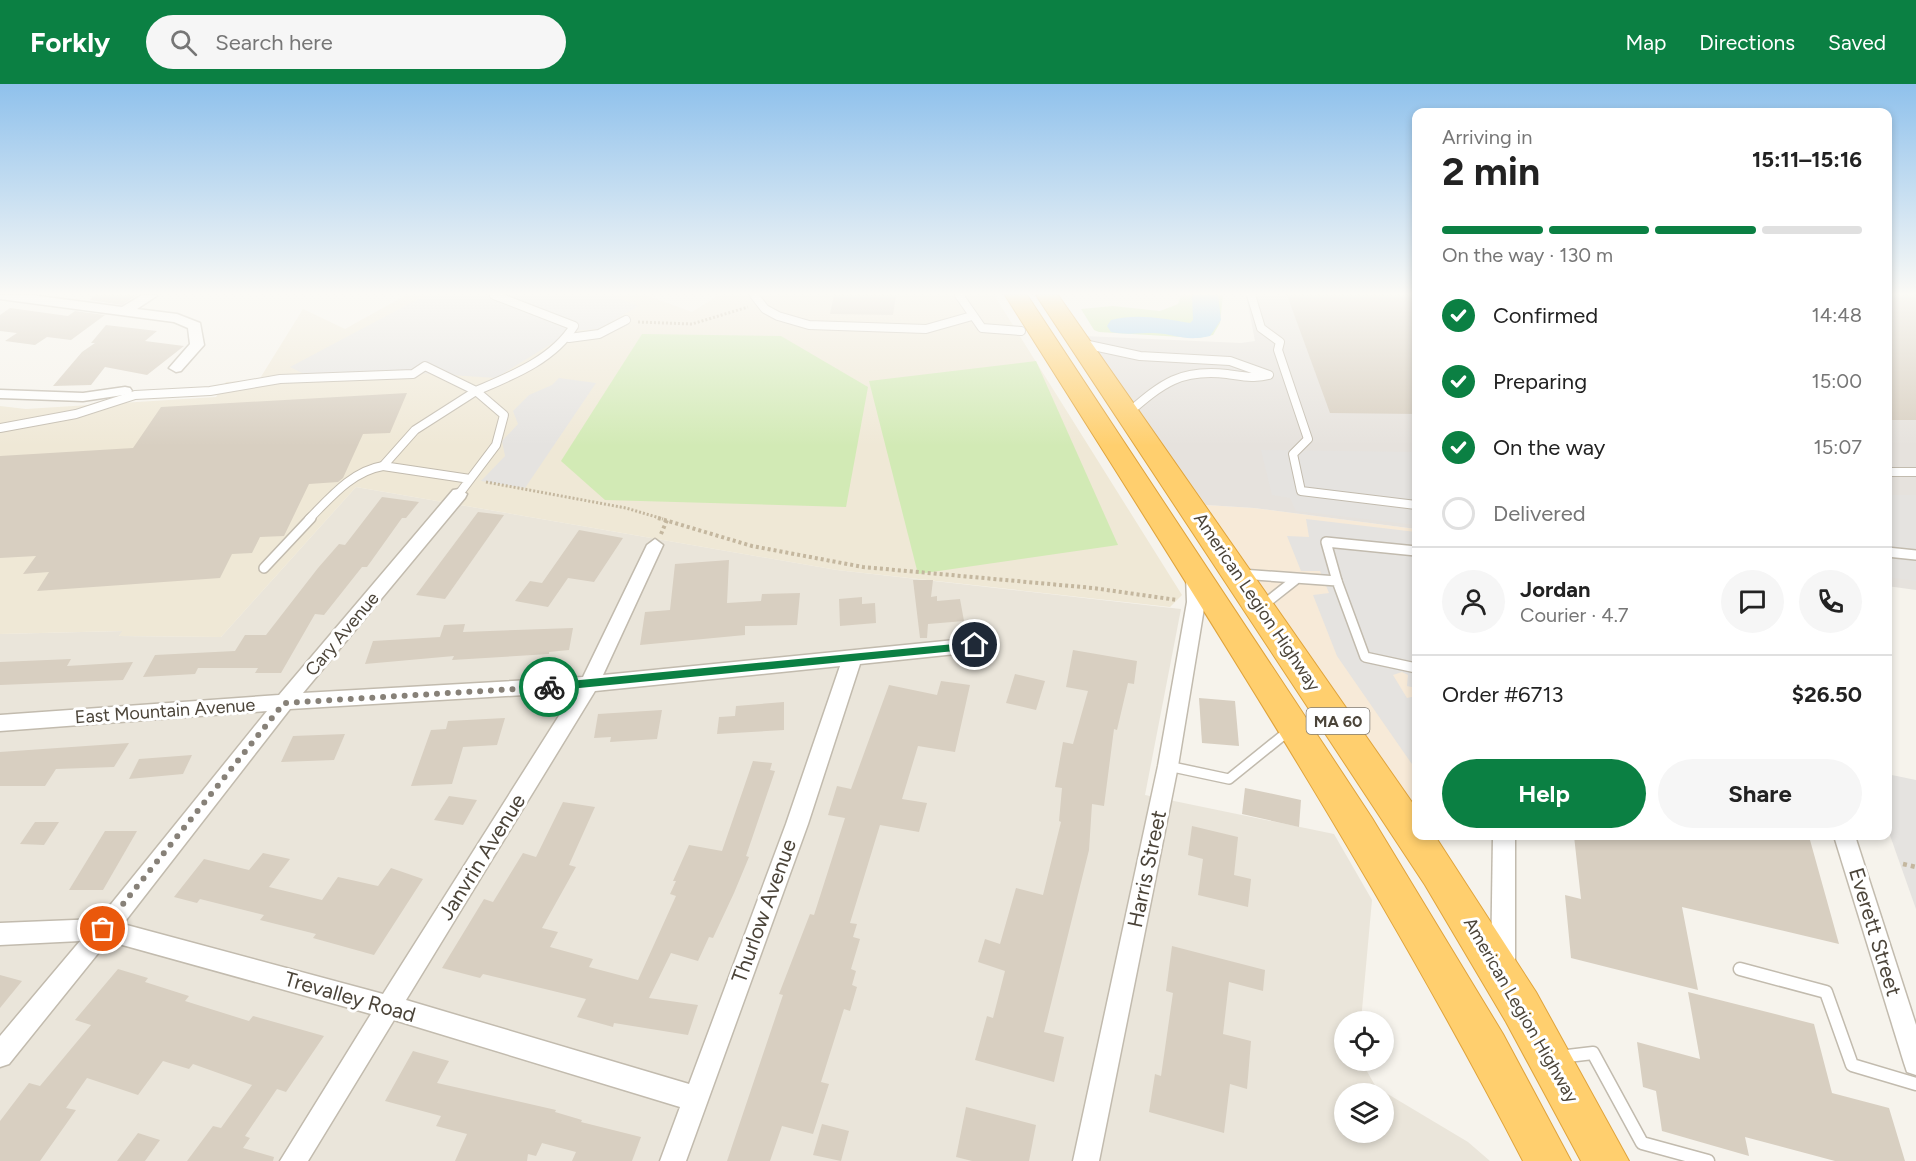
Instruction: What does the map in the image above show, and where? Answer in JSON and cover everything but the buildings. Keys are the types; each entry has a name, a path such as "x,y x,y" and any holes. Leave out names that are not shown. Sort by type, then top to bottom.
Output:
{"highway":[{"name":"American Legion Highway","path":"1047,345 1196,589 1294,727 1426,938 1548,1161"},
{"name":"American Legion Highway","path":"1082,345 1412,832"},
{"name":"American Legion Highway","path":"1417,840 1551,1058 1606,1161"}],"street":[{"path":"176,368 197,345"},
{"path":"0,394 83,398 125,391"},
{"name":"Cary Avenue","path":"0,1055 284,703 464,487"},
{"name":"Janvrin Avenue","path":"293,1161 589,684 655,545"},
{"name":"Harris Street","path":"1086,1161 1168,766 1196,589"},
{"name":"East Mountain Avenue","path":"0,723 589,684 975,645"},
{"name":"Thurlow Avenue","path":"673,1161 797,824 852,659"},
{"path":"1503,977 1504,840"},
{"name":"Everett Street","path":"1845,840 1916,1064"},
{"name":"Trevalley Road","path":"0,934 103,929 389,1007 695,1098"}],"lane":[{"path":"383,466 415,430 476,391 527,366 558,345"},
{"path":"1087,345 1140,356 1230,362 1269,375"},
{"path":"1279,345 1278,350 1308,439 1293,454 1301,491 1412,505"},
{"path":"0,428 76,414 135,395 210,391 280,379 413,374 425,366 476,391 504,415 496,445 464,487 383,466 368,468 287,542 264,568"},
{"path":"1128,413 1159,385 1180,375 1213,372 1250,379 1269,375 1287,375"},
{"path":"1892,472 1916,472"},
{"path":"1412,551 1326,542 1337,581 1365,657 1412,667"},
{"path":"1892,553 1916,555"},
{"path":"1237,573 1295,580 1337,581"},
{"path":"1261,607 1295,580"},
{"path":"1168,766 1229,778 1294,727"},
{"path":"1740,969 1826,992 1851,1065 1916,1084"},
{"path":"1551,1058 1593,1053 1642,1143 1707,1161"}],"path":[{"path":"464,487 626,508 752,546 864,567 1093,588 1196,589"},
{"path":"1903,864 1916,867"}],"shaded area":[{"path":"281,345 1025,345 1182,595 1170,607 837,570 356,487 221,637 119,636 122,631 0,634 0,406 26,409 216,397 226,382 259,380"},
{"path":"331,345 549,345 496,378 405,372 308,376 290,367"},
{"path":"1091,345 1412,345 1412,528 1254,508 1206,505"},
{"path":"1892,345 1916,345 1916,590 1892,587"},
{"path":"559,378 596,383 525,488 481,481 505,456 502,441 518,424 513,411 529,395 552,385"},
{"path":"1261,450 1412,452 1412,525 1296,511 1290,498 1272,495"},
{"path":"356,487 837,570 1181,609 1145,795 1334,834 1372,900 1362,1011 1334,1011 1334,1071 1367,1071 1374,1083 1334,1083 1334,1143 1394,1143 1394,1098 1468,1142 1490,1161 0,1161 0,634 123,631 119,636 221,637"},
{"path":"1892,495 1916,495 1916,581 1892,578"},
{"path":"1206,505 1254,508 1412,528 1412,808 1409,808"},
{"path":"1306,519 1412,532 1412,687 1407,686 1408,675 1402,672 1393,675 1407,698 1412,697 1412,764 1337,656 1313,595 1329,593 1320,571 1301,571 1287,536 1309,537"},
{"path":"1892,775 1916,780 1916,909 1892,840"}],"green space":[{"path":"635,345 797,345 868,387 846,507 605,500 561,461"},
{"path":"1036,361 1118,545 918,574 869,381"}],"way so far":[{"path":"103,929 152,871 284,703 549,687"}],"route":[{"path":"549,687 852,659 975,645"}]}
